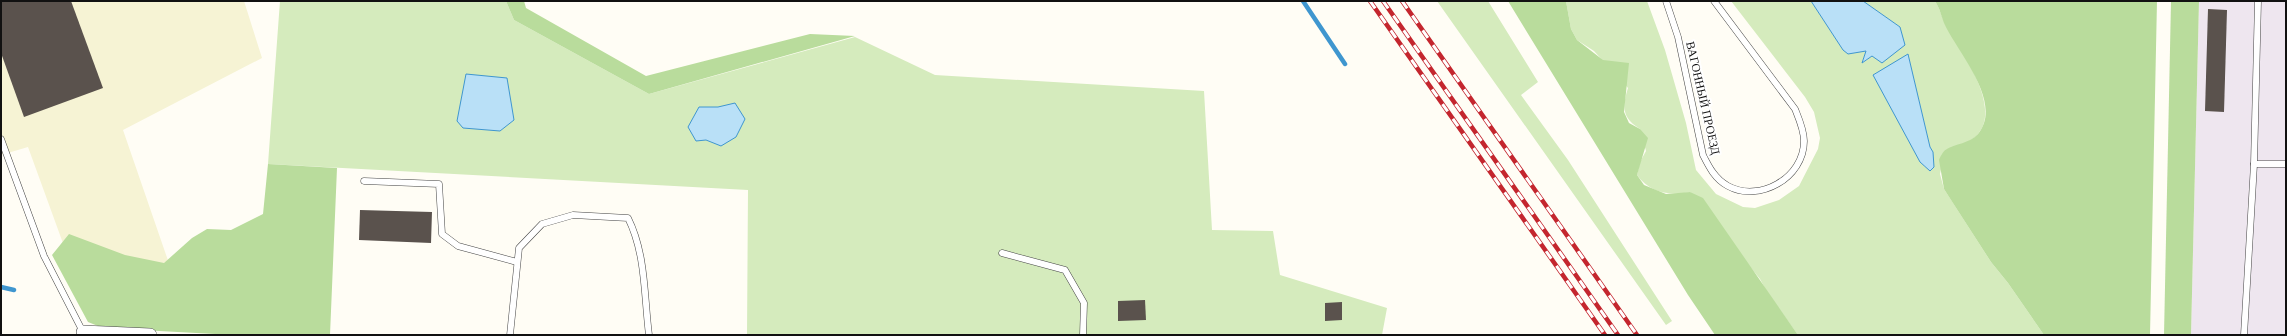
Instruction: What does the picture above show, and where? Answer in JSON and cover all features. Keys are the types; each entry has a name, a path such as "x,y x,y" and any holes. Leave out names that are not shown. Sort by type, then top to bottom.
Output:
{"street":[{"path":"82,333 150,335"}],"lane":[{"name":"ВАГОННЫЙ ПРОЕЗД","path":"1666,1 1678,37 1703,155 1712,172 1728,186 1746,190 1764,190 1777,186 1789,175 1800,160 1804,142 1802,127 1794,109 1714,1"},
{"path":"2244,335 2254,164 2258,1"},
{"path":"1,139 44,256 82,333"},
{"path":"2254,164 2286,164"},
{"path":"364,181 439,184 442,234 458,246 517,262"},
{"path":"510,335 519,248 542,224 573,215 628,218 634,230 644,272 645,308 649,335"},
{"path":"1002,253 1065,270 1084,303 1083,335"}],"shaded area":[{"path":"1,1 244,1 262,58 123,130 183,304 84,301 28,147 1,155"},
{"path":"2199,1 2286,1 2286,335 2191,335"}],"green space":[{"path":"280,1 506,1 514,20 649,94 855,37 935,75 1204,91 1212,230 1273,231 1280,275 1387,308 1382,335 747,335 748,190 268,164"},
{"path":"506,1 524,1 526,8 646,76 810,34 855,36 649,94 514,20"},
{"path":"1437,1 1488,1 1538,82 1521,95 1568,160 1672,321 1666,325"},
{"path":"1508,1 1566,1 1571,29 1577,40 1603,60 1629,63 1624,112 1629,123 1640,129 1648,138 1637,175 1644,185 1666,194 1690,192 1703,198 1798,335 1715,335 1688,295"},
{"path":"1566,1 1647,1 1665,50 1686,123 1696,170 1716,194 1743,207 1755,208 1779,200 1799,186 1818,149 1820,138 1814,112 1805,97 1731,1 1811,1 1843,50 1855,53 1866,51 1862,62 1867,60 1900,27 1863,1 1935,1 1946,26 1977,80 1983,95 1985,110 1984,123 1975,137 1958,146 1945,150 1940,174 1944,189 1991,262 2008,283 2044,335 1798,335 1767,292 1760,279 1690,192 1675,194 1660,192 1648,186 1637,175 1640,162 1646,151 1640,129 1630,121 1625,112 1624,106 1628,88 1594,51 1577,40 1571,29","holes":["1908,55 1930,147 1933,152 1925,167 1874,75"]},
{"path":"1935,1 2157,1 2150,335 2044,335 2008,283 1991,262 1951,200 1944,189 1939,160 1945,150 1967,142 1978,134 1985,121 1985,107 1982,92 1976,77 1950,35"},
{"path":"2171,1 2199,1 2191,335 2164,335"},
{"path":"268,164 337,168 330,335 234,335 103,328 88,322 52,255 69,234 125,255 164,263 192,238 207,229 231,230 263,214"}],"water":[{"path":"1811,1 1863,1 1900,27 1905,45 1882,63 1872,56 1862,63 1866,51 1848,54 1843,50"},
{"path":"1908,54 1930,147 1933,152 1934,167 1930,171 1920,162 1873,75"},
{"path":"466,74 507,78 514,120 500,131 463,128 457,121"},
{"path":"735,103 745,119 736,137 721,146 706,140 696,141 688,127 699,107 718,107"}],"building":[{"path":"1,1 71,1 103,88 24,117 1,53"},
{"path":"2208,9 2227,10 2224,112 2205,111"},
{"path":"360,210 432,212 431,243 359,240"},
{"path":"1145,300 1146,320 1118,321 1118,301"},
{"path":"1342,302 1342,320 1325,321 1325,303"}],"waterway":[{"path":"1303,1 1345,64"},
{"path":"1,287 14,290"}],"railway":[{"path":"1370,1 1605,335"},
{"path":"1383,1 1618,335"},
{"path":"1402,1 1637,335"}]}
